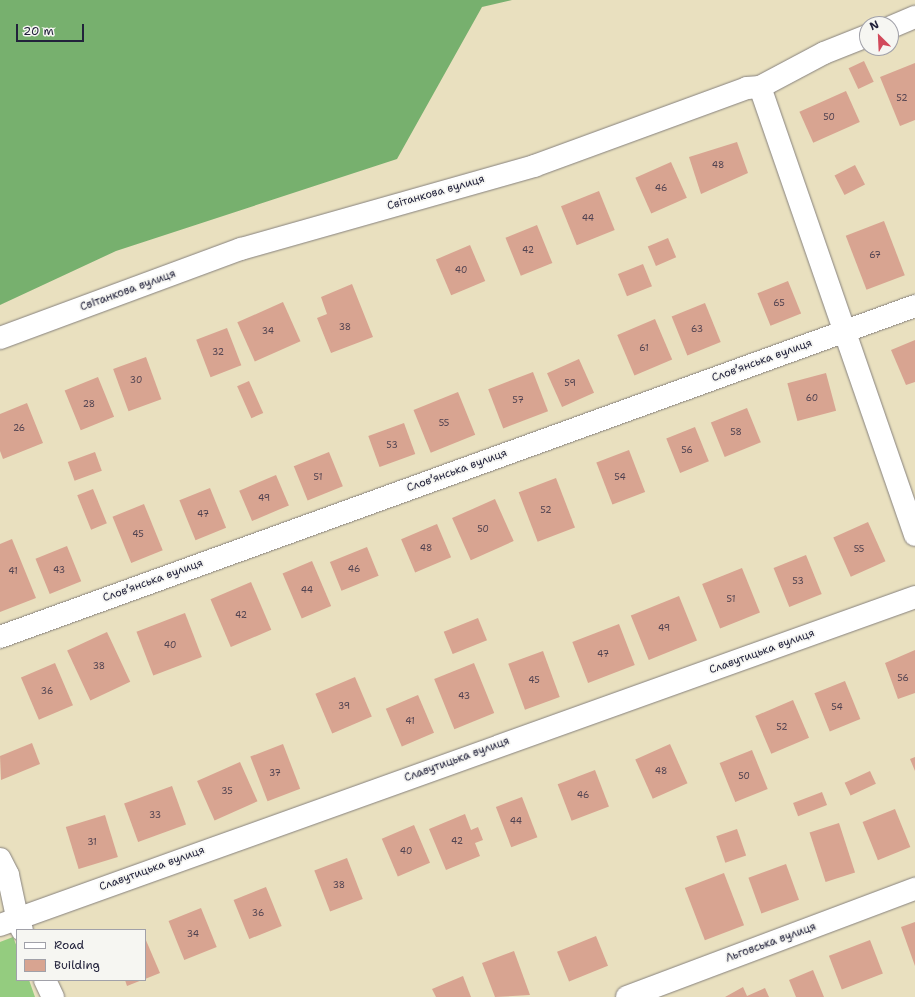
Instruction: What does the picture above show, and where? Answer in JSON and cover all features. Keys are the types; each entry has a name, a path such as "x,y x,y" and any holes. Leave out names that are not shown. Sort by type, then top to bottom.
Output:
{"street":[{"path":"899,24 915,17"},
{"name":"Світанкова вулиця","path":"0,338 241,249 534,166 747,88 760,87 824,53 859,39"},
{"path":"760,87 915,535"},
{"name":"Словʼянська вулиця","path":"0,637 915,306"},
{"name":"Славутицька вулиця","path":"13,924 915,597"},
{"path":"0,859 8,876 13,924"},
{"name":"Льговська вулиця","path":"627,997 915,889"},
{"path":"45,981 53,997"}],"green space":[{"path":"0,0 512,0 482,7 397,159 116,251 0,305"},
{"path":"13,937 16,944 16,981 29,981 35,997 0,997 0,942"}],"building":[{"path":"864,61 874,82 858,89 849,68"},
{"path":"915,63 915,120 900,126 880,77"},
{"path":"846,91 860,122 813,143 799,112"},
{"path":"737,142 748,173 701,194 689,157"},
{"path":"671,162 687,198 651,213 635,178"},
{"path":"855,165 865,185 844,195 835,175"},
{"path":"599,191 615,230 577,245 561,206"},
{"path":"884,221 905,275 867,290 846,236"},
{"path":"537,225 552,263 521,276 505,238"},
{"path":"668,238 676,257 656,266 648,247"},
{"path":"470,245 485,281 451,295 436,259"},
{"path":"643,264 652,286 627,296 618,274"},
{"path":"788,281 801,313 771,326 757,293"},
{"path":"352,284 373,337 331,353 317,318 327,314 321,297"},
{"path":"283,302 300,341 255,362 237,322"},
{"path":"705,303 721,342 687,355 672,316"},
{"path":"655,319 672,360 634,376 617,335"},
{"path":"227,328 241,365 211,377 196,340"},
{"path":"915,340 915,382 906,385 891,350"},
{"path":"146,357 161,399 129,411 113,369"},
{"path":"579,359 594,393 562,407 547,373"},
{"path":"533,372 548,411 503,428 488,389"},
{"path":"826,373 836,411 797,421 787,383"},
{"path":"98,377 114,417 81,430 65,390"},
{"path":"249,381 263,413 251,418 237,386"},
{"path":"458,392 475,435 431,453 413,410"},
{"path":"27,403 43,443 3,459 0,451 0,414"},
{"path":"747,408 761,442 725,457 711,423"},
{"path":"404,423 415,454 380,467 368,436"},
{"path":"695,427 709,461 680,473 666,439"},
{"path":"629,450 645,492 612,505 596,463"},
{"path":"95,452 102,471 75,481 68,462"},
{"path":"329,452 343,486 308,501 294,466"},
{"path":"276,475 289,505 252,521 239,491"},
{"path":"556,478 575,527 538,542 519,492"},
{"path":"210,488 226,528 196,540 179,500"},
{"path":"93,489 107,523 91,530 77,495"},
{"path":"495,499 514,541 471,560 452,518"},
{"path":"144,504 163,550 131,563 112,517"},
{"path":"868,522 885,561 851,577 833,537"},
{"path":"437,524 451,557 415,572 401,539"},
{"path":"12,539 36,598 0,612 0,544"},
{"path":"67,546 81,581 50,594 35,559"},
{"path":"367,547 379,576 342,591 330,562"},
{"path":"806,555 822,594 789,607 774,568"},
{"path":"312,561 331,606 302,619 283,574"},
{"path":"742,568 760,613 720,629 702,584"},
{"path":"251,582 271,630 231,647 210,599"},
{"path":"679,596 697,641 649,660 631,615"},
{"path":"185,613 202,657 153,676 136,632"},
{"path":"478,618 487,640 453,654 444,632"},
{"path":"619,624 635,665 588,683 572,642"},
{"path":"107,632 130,682 90,700 67,651"},
{"path":"915,650 915,693 898,699 885,663"},
{"path":"543,651 560,697 525,710 508,664"},
{"path":"55,663 73,705 39,720 21,677"},
{"path":"474,663 494,713 454,729 434,679"},
{"path":"355,677 372,717 332,733 315,694"},
{"path":"845,681 860,719 830,731 814,693"},
{"path":"418,695 434,733 402,746 386,709"},
{"path":"793,700 809,738 771,754 755,716"},
{"path":"32,743 40,764 1,780 0,756"},
{"path":"283,744 300,789 268,801 250,757"},
{"path":"670,744 687,783 653,799 635,759"},
{"path":"752,750 768,789 735,802 720,763"},
{"path":"915,757 915,771 910,759"},
{"path":"240,762 257,801 215,820 197,781"},
{"path":"595,770 609,806 572,821 558,784"},
{"path":"870,771 876,784 851,796 845,783"},
{"path":"172,786 186,825 138,842 124,803"},
{"path":"822,792 827,805 798,816 793,803"},
{"path":"522,797 537,837 511,847 496,807"},
{"path":"895,809 910,847 878,860 863,822"},
{"path":"465,814 471,830 478,827 483,840 475,843 480,856 446,870 429,829"},
{"path":"105,815 118,857 79,869 66,827"},
{"path":"839,823 855,872 826,882 810,833"},
{"path":"414,825 430,863 398,876 382,839"},
{"path":"737,829 746,855 725,863 716,836"},
{"path":"347,858 363,899 330,912 314,871"},
{"path":"786,864 799,900 761,913 748,878"},
{"path":"724,873 744,925 705,940 685,888"},
{"path":"266,887 282,926 249,939 234,900"},
{"path":"201,908 217,947 184,960 169,921"},
{"path":"915,922 915,966 901,927"},
{"path":"596,936 608,966 569,981 557,952"},
{"path":"146,940 160,973 146,979"},
{"path":"870,940 883,974 842,989 829,956"},
{"path":"514,951 530,995 495,997 482,963"},
{"path":"813,970 824,997 796,997 789,980"},
{"path":"463,976 471,997 436,997 432,989"},
{"path":"125,981 140,981 127,986"},
{"path":"743,987 747,996 765,988 769,997 725,997"}]}
